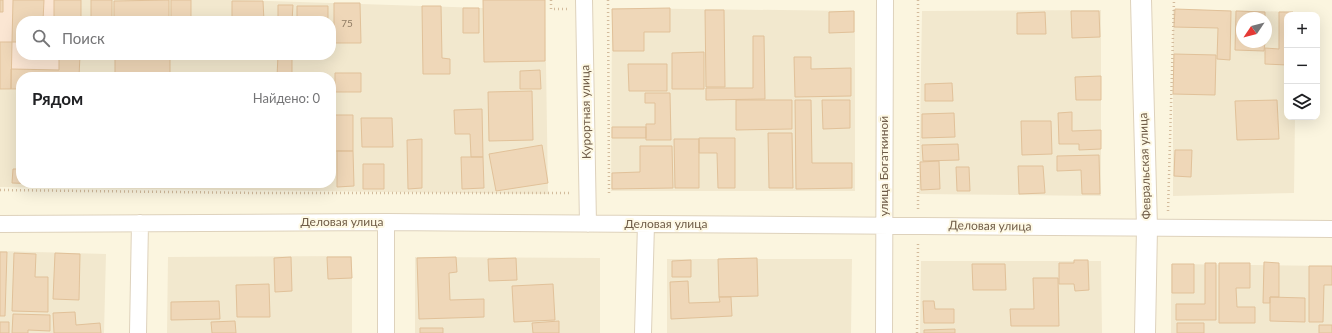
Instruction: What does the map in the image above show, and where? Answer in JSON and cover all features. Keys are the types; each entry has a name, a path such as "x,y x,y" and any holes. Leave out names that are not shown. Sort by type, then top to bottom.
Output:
{"street":[{"name":"Курортная улица","path":"584,0 588,224"},
{"name":"улица Богаткиной","path":"884,333 883,226 885,0"},
{"name":"Февральская улица","path":"1141,0 1147,228 1145,333"},
{"name":"Деловая улица","path":"0,224 386,222 1332,229"},
{"path":"386,222 386,333"},
{"path":"138,333 140,223"},
{"path":"643,333 646,224"}],"path":[{"path":"608,0 609,193"},
{"path":"918,0 918,333"},
{"path":"1168,228 1174,0"},
{"path":"0,190 258,193 570,193"}],"shaded area":[{"path":"0,0 81,0 81,16 16,16 16,60 80,60 79,72 16,72 16,89 0,89"},
{"path":"81,0 240,0 483,8 483,0 545,0 548,194 78,188 336,188 336,72 79,72 80,60 336,60 336,16 81,16"},
{"path":"612,8 855,11 855,191 611,191"},
{"path":"1173,9 1296,12 1284,12 1284,120 1295,120 1294,193 1173,196"},
{"path":"1101,10 1101,196 919,194 922,11"},
{"path":"0,89 16,90 16,187 0,187"},
{"path":"0,251 106,254 104,333 0,333"},
{"path":"352,256 352,333 167,333 168,257"},
{"path":"415,257 600,258 600,333 415,333"},
{"path":"667,259 852,259 851,333 667,333"},
{"path":"921,261 1101,261 1102,333 920,333"},
{"path":"1171,264 1332,266 1332,333 1171,333"}],"building":[{"path":"0,0 3,0 3,12 0,12"},
{"path":"13,0 44,0 43,16 16,16 16,42 12,42"},
{"path":"54,0 81,0 81,16 54,16"},
{"path":"91,0 112,0 112,16 91,16"},
{"path":"169,0 169,16 114,16 114,1"},
{"path":"171,0 191,0 191,16 171,16"},
{"path":"483,0 545,0 545,61 484,62"},
{"path":"232,1 263,1 264,16 232,16"},
{"path":"334,3 360,3 361,43 336,43 336,16 334,16"},
{"path":"278,5 293,5 292,16 278,16"},
{"path":"297,6 328,6 328,16 297,16"},
{"path":"422,6 441,6 442,58 450,59 450,74 423,74"},
{"path":"463,8 479,8 479,33 463,33"},
{"path":"670,8 670,32 644,32 644,51 613,51 612,9"},
{"path":"1175,9 1231,11 1230,60 1217,59 1218,28 1174,27"},
{"path":"705,10 724,10 725,87 706,87"},
{"path":"854,11 854,32 829,33 829,12"},
{"path":"1071,11 1099,11 1100,37 1072,38"},
{"path":"1236,11 1265,12 1236,12 1236,48 1264,48 1264,51 1235,50"},
{"path":"1045,12 1046,34 1017,34 1017,13"},
{"path":"1279,12 1284,12 1284,65 1265,64 1265,48 1279,49"},
{"path":"753,36 764,36 765,99 706,100 706,88 753,88"},
{"path":"0,42 12,42 11,89 0,89"},
{"path":"704,52 704,89 672,89 672,53"},
{"path":"1174,54 1216,55 1215,95 1173,94"},
{"path":"794,57 811,57 811,69 851,68 851,96 795,97"},
{"path":"59,60 80,60 79,72 16,72 16,89 11,89 11,69 59,70"},
{"path":"115,60 170,60 170,72 115,72"},
{"path":"278,60 292,60 292,72 277,72"},
{"path":"628,64 667,64 667,91 629,91"},
{"path":"540,70 541,89 520,89 520,71"},
{"path":"336,73 361,73 361,92 336,92"},
{"path":"1101,76 1101,100 1076,100 1075,77"},
{"path":"952,83 953,101 925,101 925,84"},
{"path":"532,91 533,140 489,141 488,92"},
{"path":"645,93 670,93 671,140 646,140 646,124 655,124 655,103 645,103"},
{"path":"736,100 792,100 792,129 736,130"},
{"path":"795,100 811,100 812,163 852,163 852,188 796,189"},
{"path":"822,100 850,100 850,128 823,129"},
{"path":"1277,100 1279,139 1237,140 1235,101"},
{"path":"482,109 483,157 471,157 470,134 455,134 454,110"},
{"path":"1072,112 1072,131 1101,130 1101,149 1079,150 1079,144 1059,144 1058,113"},
{"path":"954,113 955,137 922,138 922,114"},
{"path":"336,115 353,115 353,151 336,151"},
{"path":"361,118 392,118 393,147 362,147"},
{"path":"1021,121 1051,121 1052,154 1022,155"},
{"path":"612,127 646,127 646,138 612,138"},
{"path":"768,133 792,133 793,188 769,188"},
{"path":"699,138 735,138 735,188 718,188 717,153 699,153"},
{"path":"422,139 422,188 408,189 407,140"},
{"path":"674,139 699,139 699,188 675,188"},
{"path":"958,144 959,160 923,161 922,145"},
{"path":"542,145 548,183 496,191 489,154"},
{"path":"640,146 672,146 673,188 612,189 612,173 640,172"},
{"path":"1175,150 1192,150 1191,177 1174,176"},
{"path":"337,151 353,151 354,186 337,187"},
{"path":"1099,155 1100,194 1082,194 1081,170 1057,171 1057,156"},
{"path":"461,157 483,157 484,188 462,189"},
{"path":"939,161 940,189 921,190 920,162"},
{"path":"363,164 384,164 384,189 363,189"},
{"path":"1018,166 1043,166 1045,193 1019,194"},
{"path":"956,167 969,167 970,191 957,191"},
{"path":"13,169 16,169 16,183 12,183"},
{"path":"0,252 7,252 5,316 0,316"},
{"path":"14,253 36,254 35,277 48,277 48,312 12,311"},
{"path":"55,253 80,254 79,300 53,299"},
{"path":"291,257 292,291 275,292 274,258"},
{"path":"327,257 351,257 352,278 328,279"},
{"path":"456,257 457,272 449,273 450,300 484,299 484,317 419,319 417,258"},
{"path":"516,258 517,280 489,281 488,259"},
{"path":"757,258 758,296 719,297 718,259"},
{"path":"691,260 691,277 672,277 672,261"},
{"path":"1074,260 1088,260 1089,290 1075,291 1074,284 1059,284 1059,263 1074,263"},
{"path":"1264,262 1279,263 1279,297 1270,297 1270,303 1263,303"},
{"path":"1205,263 1216,263 1216,320 1176,320 1176,304 1205,304"},
{"path":"1219,263 1250,263 1250,288 1236,288 1237,307 1255,307 1255,323 1219,323"},
{"path":"972,264 1005,264 1006,290 973,290"},
{"path":"1172,264 1194,264 1194,293 1172,293"},
{"path":"1309,266 1332,266 1332,285 1324,285 1323,322 1309,322"},
{"path":"1033,278 1058,278 1059,326 1011,326 1010,309 1034,309"},
{"path":"688,281 689,303 720,302 719,297 731,297 732,316 671,319 670,282"},
{"path":"269,284 270,317 237,317 236,285"},
{"path":"553,284 555,320 514,322 512,286"},
{"path":"1270,297 1305,298 1305,322 1270,321"},
{"path":"219,301 220,319 171,320 171,302"},
{"path":"923,301 934,301 935,309 954,309 954,323 924,323"},
{"path":"75,312 76,325 100,323 101,333 54,333 53,313"},
{"path":"13,314 50,315 50,331 28,330 28,333 12,333"},
{"path":"235,321 236,333 212,333 211,322"},
{"path":"559,321 559,333 533,333 532,323"},
{"path":"0,322 9,322 9,333 0,333"},
{"path":"1177,323 1204,323 1204,333 1177,333"},
{"path":"1319,325 1332,325 1332,333 1319,333"},
{"path":"420,328 443,328 443,333 420,333"},
{"path":"955,329 955,333 924,333 924,330"}]}
